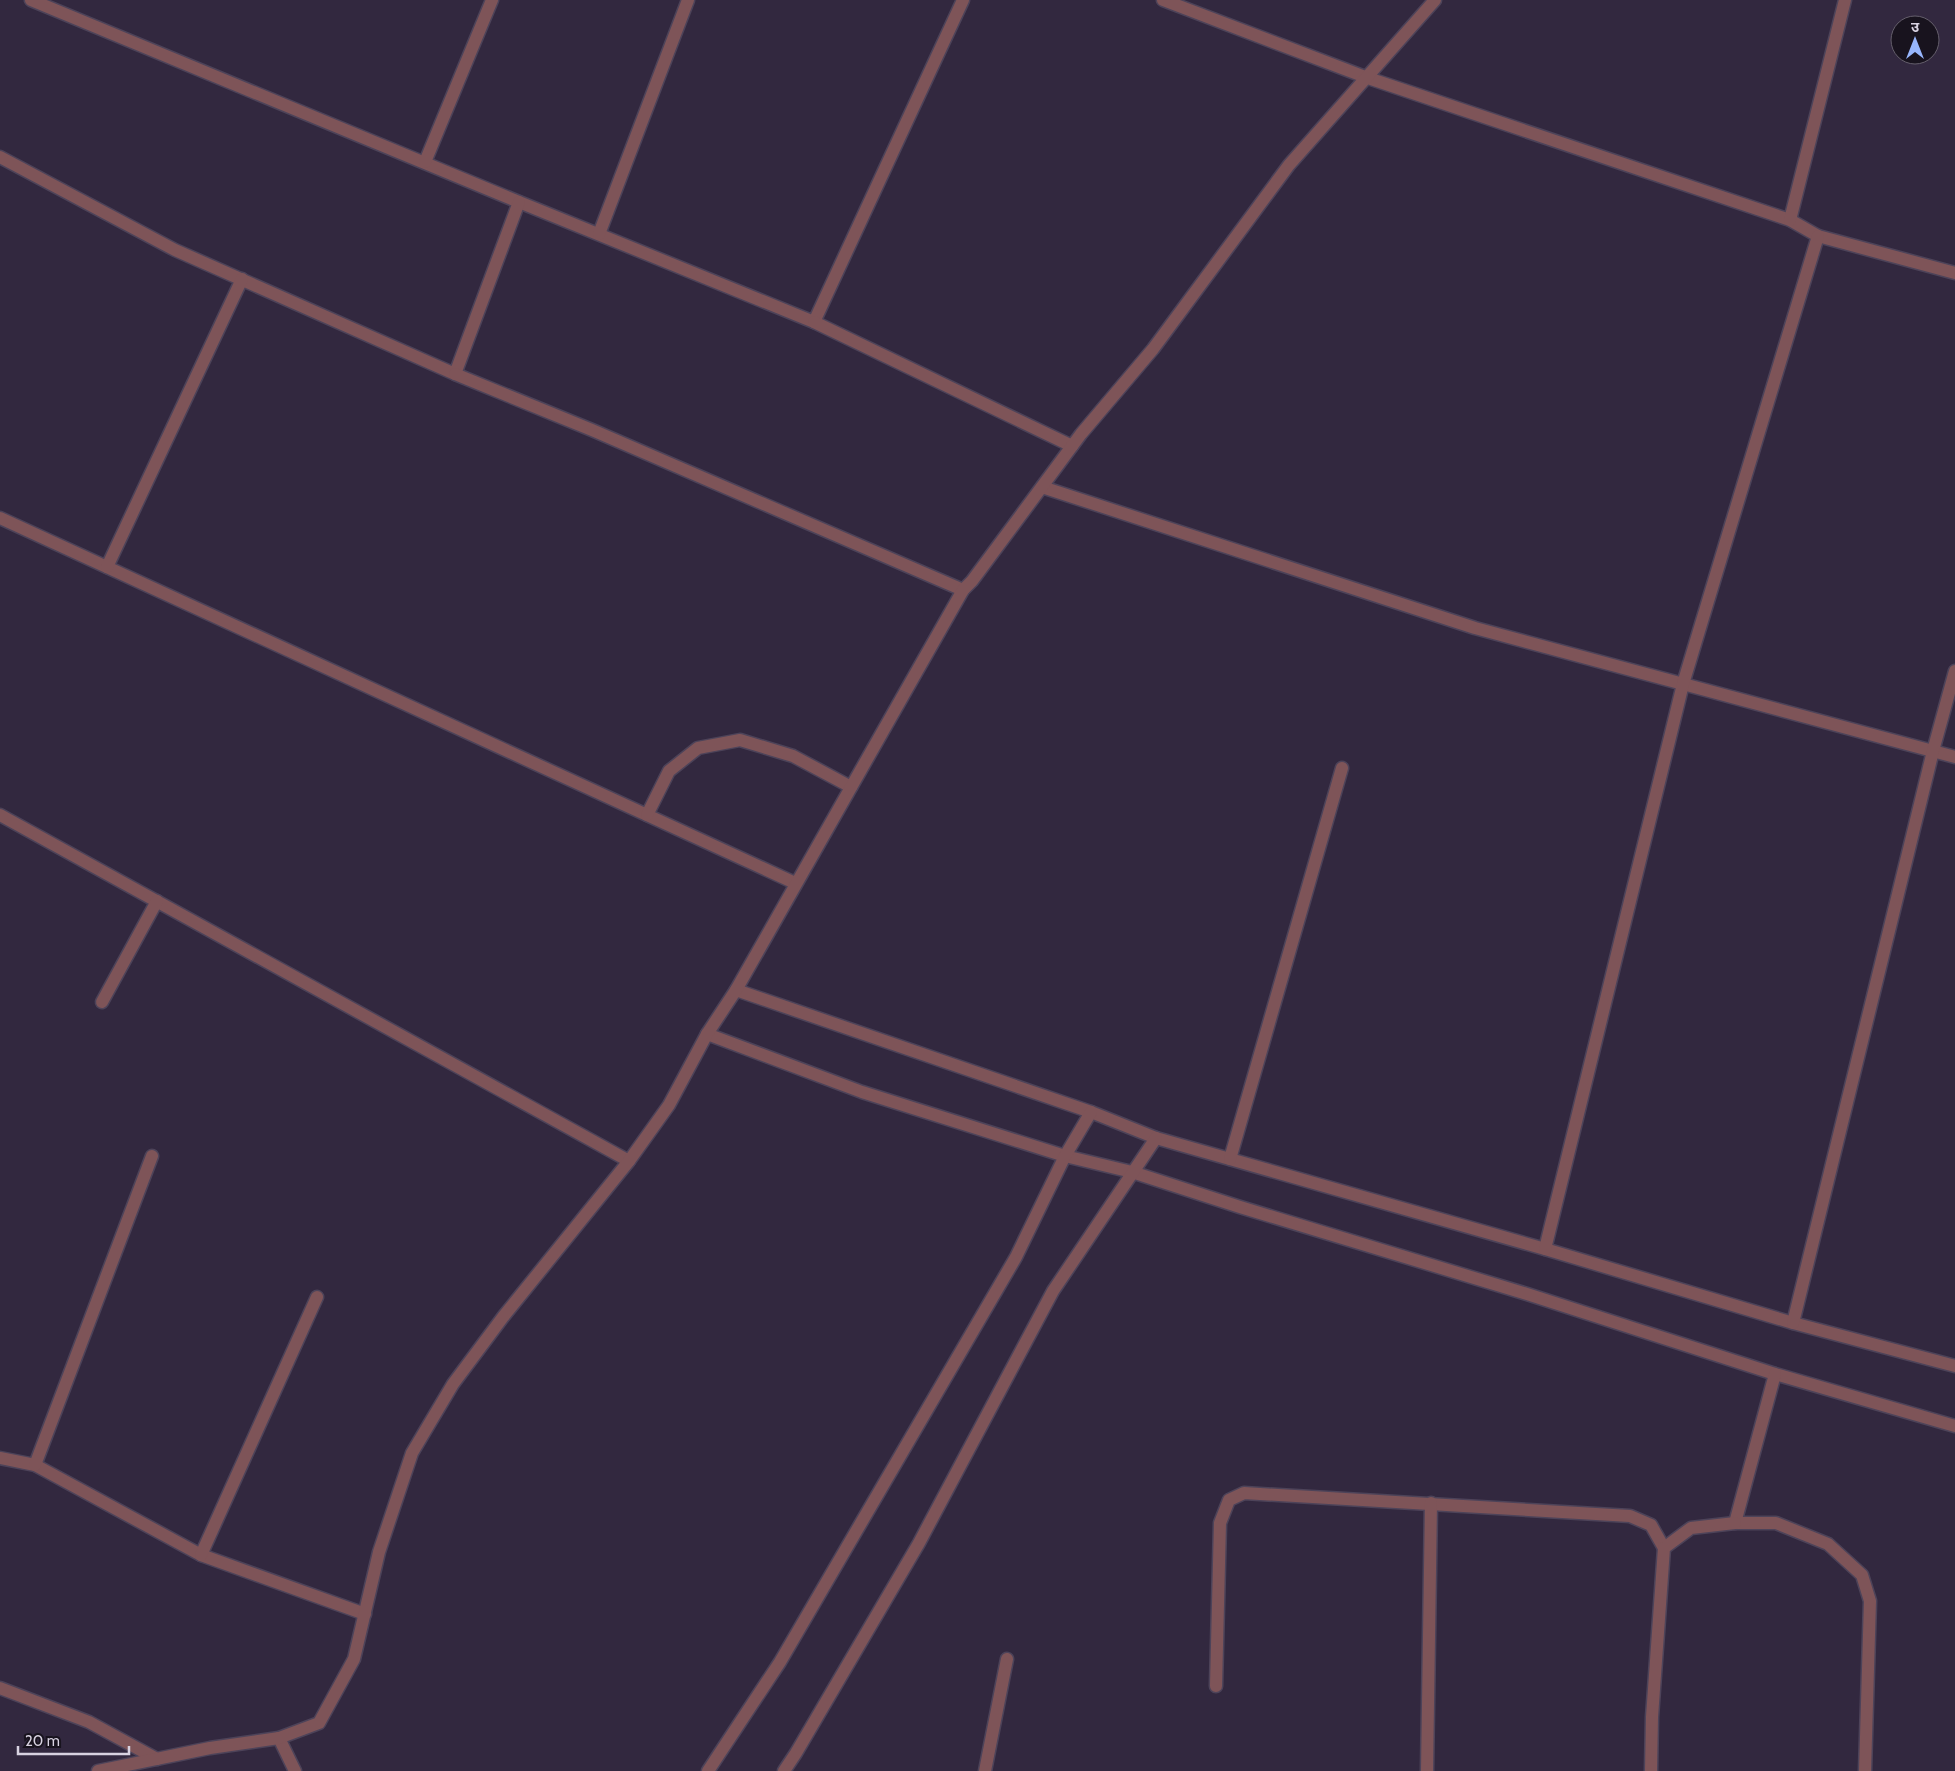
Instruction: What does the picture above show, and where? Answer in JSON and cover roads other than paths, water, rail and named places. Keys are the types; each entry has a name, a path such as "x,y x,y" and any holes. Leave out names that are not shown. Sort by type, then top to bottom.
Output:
{"street":[{"path":"31,0 814,322 1072,446"},
{"path":"424,162 492,0"},
{"path":"599,234 688,0"},
{"path":"814,322 963,0"},
{"path":"1163,0 1368,78 1790,220 1818,236 1955,273"},
{"path":"98,1771 210,1748 279,1738 320,1723 354,1659 379,1552 412,1453 453,1384 520,1295 629,1160 669,1105 707,1034 736,990 962,590 972,581 1072,446 1153,349 1289,165 1368,78 1435,0"},
{"path":"1790,220 1845,0"},
{"path":"0,157 175,250 455,374 592,430 962,590"},
{"path":"455,374 519,202"},
{"path":"1545,1249 1683,684 1818,236"},
{"path":"107,567 242,279"},
{"path":"1042,487 1475,628 1955,757"},
{"path":"0,518 795,883"},
{"path":"1793,1323 1933,752 1955,671"},
{"path":"647,815 669,771 698,748 740,740 793,756 851,787"},
{"path":"1230,1159 1342,768"},
{"path":"0,815 629,1160"},
{"path":"102,1002 157,901"},
{"path":"736,990 1091,1112 1156,1138 1545,1249 1793,1323 1955,1366"},
{"path":"707,1034 862,1092 1065,1156 1132,1172 1240,1207 1528,1294 1775,1374 1955,1426"},
{"path":"708,1771 780,1662 1001,1283 1016,1257 1065,1156 1091,1112"},
{"path":"784,1771 918,1543 1053,1291 1156,1138"},
{"path":"35,1465 152,1156"},
{"path":"201,1555 317,1297"},
{"path":"1735,1523 1775,1374"},
{"path":"0,1458 35,1465 201,1555 365,1614"},
{"path":"1216,1686 1220,1523 1229,1500 1244,1493 1630,1516 1651,1525 1664,1548 1652,1717 1651,1771"},
{"path":"1427,1771 1431,1503"},
{"path":"1664,1548 1691,1528 1735,1523 1776,1523 1828,1544 1862,1575 1870,1601 1865,1771"},
{"path":"985,1771 1007,1659"},
{"path":"0,1688 89,1722 157,1759"},
{"path":"279,1738 295,1771"}]}
